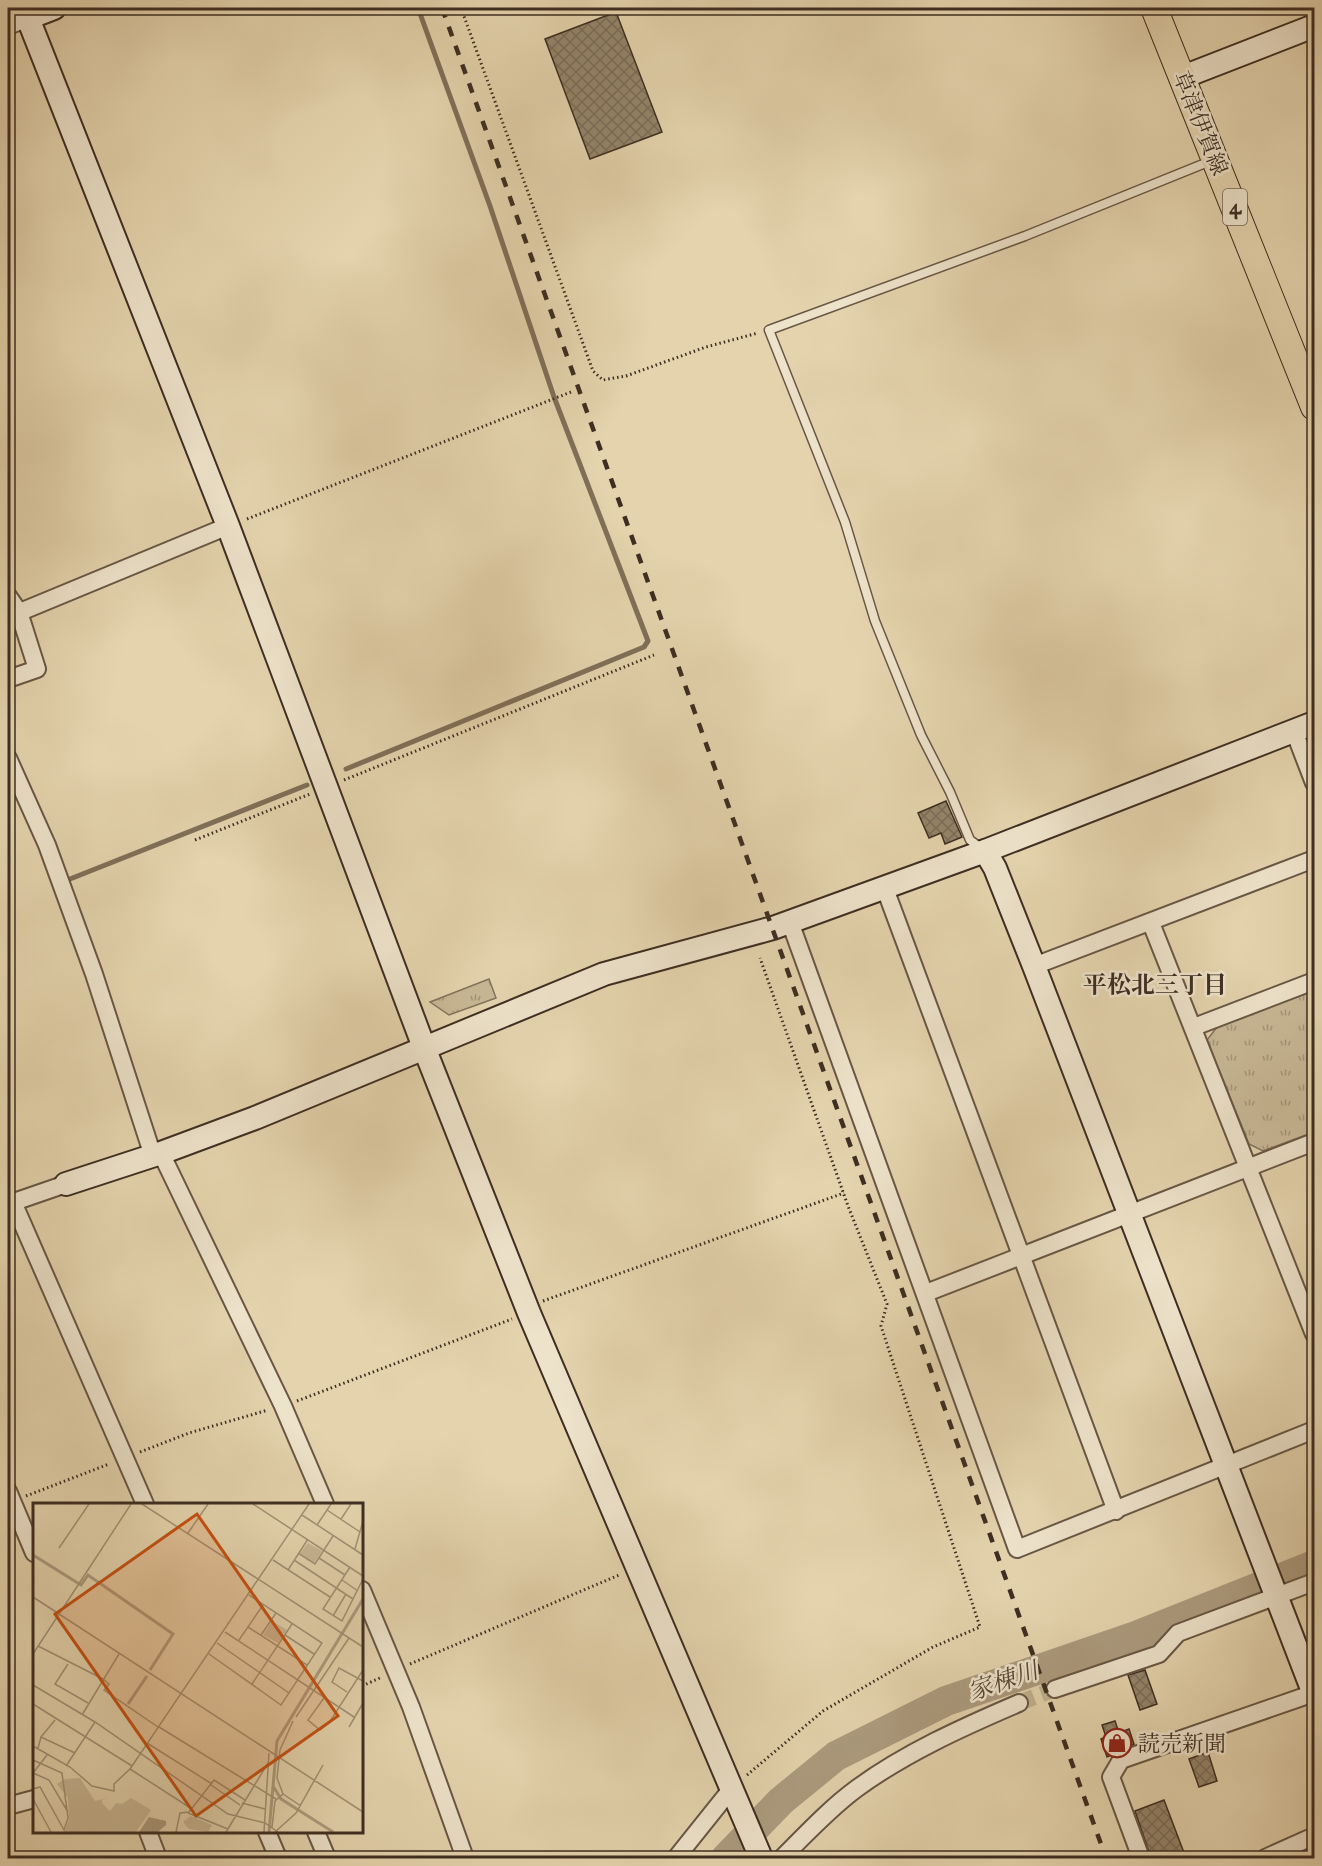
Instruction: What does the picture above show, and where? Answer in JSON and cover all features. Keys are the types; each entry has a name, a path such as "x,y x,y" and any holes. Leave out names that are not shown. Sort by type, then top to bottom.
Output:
{"main road":[{"name":"草津伊賀線","path":"1154,8 1314,407"}],"street":[{"path":"54,8 20,17 228,526 425,1050 529,1313 761,1858"},
{"path":"1183,77 1314,26"},
{"path":"13,614 228,526"},
{"path":"8,596 13,614 37,669 8,678"},
{"path":"145,1503 10,1203 157,1154 425,1050 604,974 790,922 985,851 1304,727 1314,783"},
{"path":"8,758 47,845 67,898 157,1154 283,1406 325,1503"},
{"path":"985,851 996,868 1228,1464 1314,1694 1120,1760 1111,1777 1141,1858"},
{"path":"1034,966 1314,859"},
{"path":"884,886 1116,1511"},
{"path":"790,922 1017,1549 1314,1430"},
{"path":"1151,922 1314,1334"},
{"path":"1194,1027 1314,981"},
{"path":"926,1293 1314,1142"},
{"path":"8,1491 33,1551"},
{"path":"1055,1689 1159,1654 1178,1633 1276,1593 1314,1581"},
{"path":"363,1592 396,1670 465,1858"},
{"path":"782,1858 855,1790 893,1766 969,1725 1019,1703"},
{"path":"662,1858 678,1856 734,1794"},
{"path":"8,1806 33,1799"},
{"path":"147,1833 158,1858"},
{"path":"267,1833 278,1858"},
{"path":"315,1833 327,1858"},
{"path":"1265,1858 1314,1836"}],"lane":[{"path":"985,851 970,840 950,792 921,735 875,621 845,522 769,330 1025,236 1215,159"}],"path":[{"path":"461,8 593,371 603,380 626,376 706,347 769,330"},
{"path":"228,526 571,392"},
{"path":"195,840 654,655"},
{"path":"734,1794 823,1711 933,1647 980,1627 881,1326 887,1304 844,1193 760,958"},
{"path":"529,1313 540,1302 844,1193"},
{"path":"363,1686 638,1567"}],"green space":[{"path":"489,979 496,998 449,1015 430,1002"},
{"path":"1314,990 1314,1132 1263,1151 1249,1144 1207,1040 1217,1027"}],"building":[{"path":"616,12 662,132 590,159 545,39"},
{"path":"946,801 962,837 945,844 941,833 929,838 918,813"},
{"path":"1145,1670 1157,1704 1140,1710 1128,1675"},
{"path":"1115,1721 1119,1733 1129,1729 1134,1744 1107,1757 1101,1739 1106,1737 1102,1725"},
{"path":"1208,1752 1217,1781 1199,1787 1189,1759"},
{"path":"1164,1800 1186,1858 1151,1858 1135,1811"}],"waterway":[{"path":"346,769 644,647 648,641 554,397 490,206 418,8"},
{"path":"70,879 307,785"},
{"name":"家棟川","path":"726,1858 781,1801 836,1756 946,1701 1136,1636 1314,1565"}],"tunnel":[{"path":"1019,1703 1055,1689"}],"railway":[{"path":"442,8 1106,1858"}],"place":[{"name":"読売新聞","path":"1117,1743"}],"district":[{"name":"平松北三丁目","path":"1155,985"}]}
